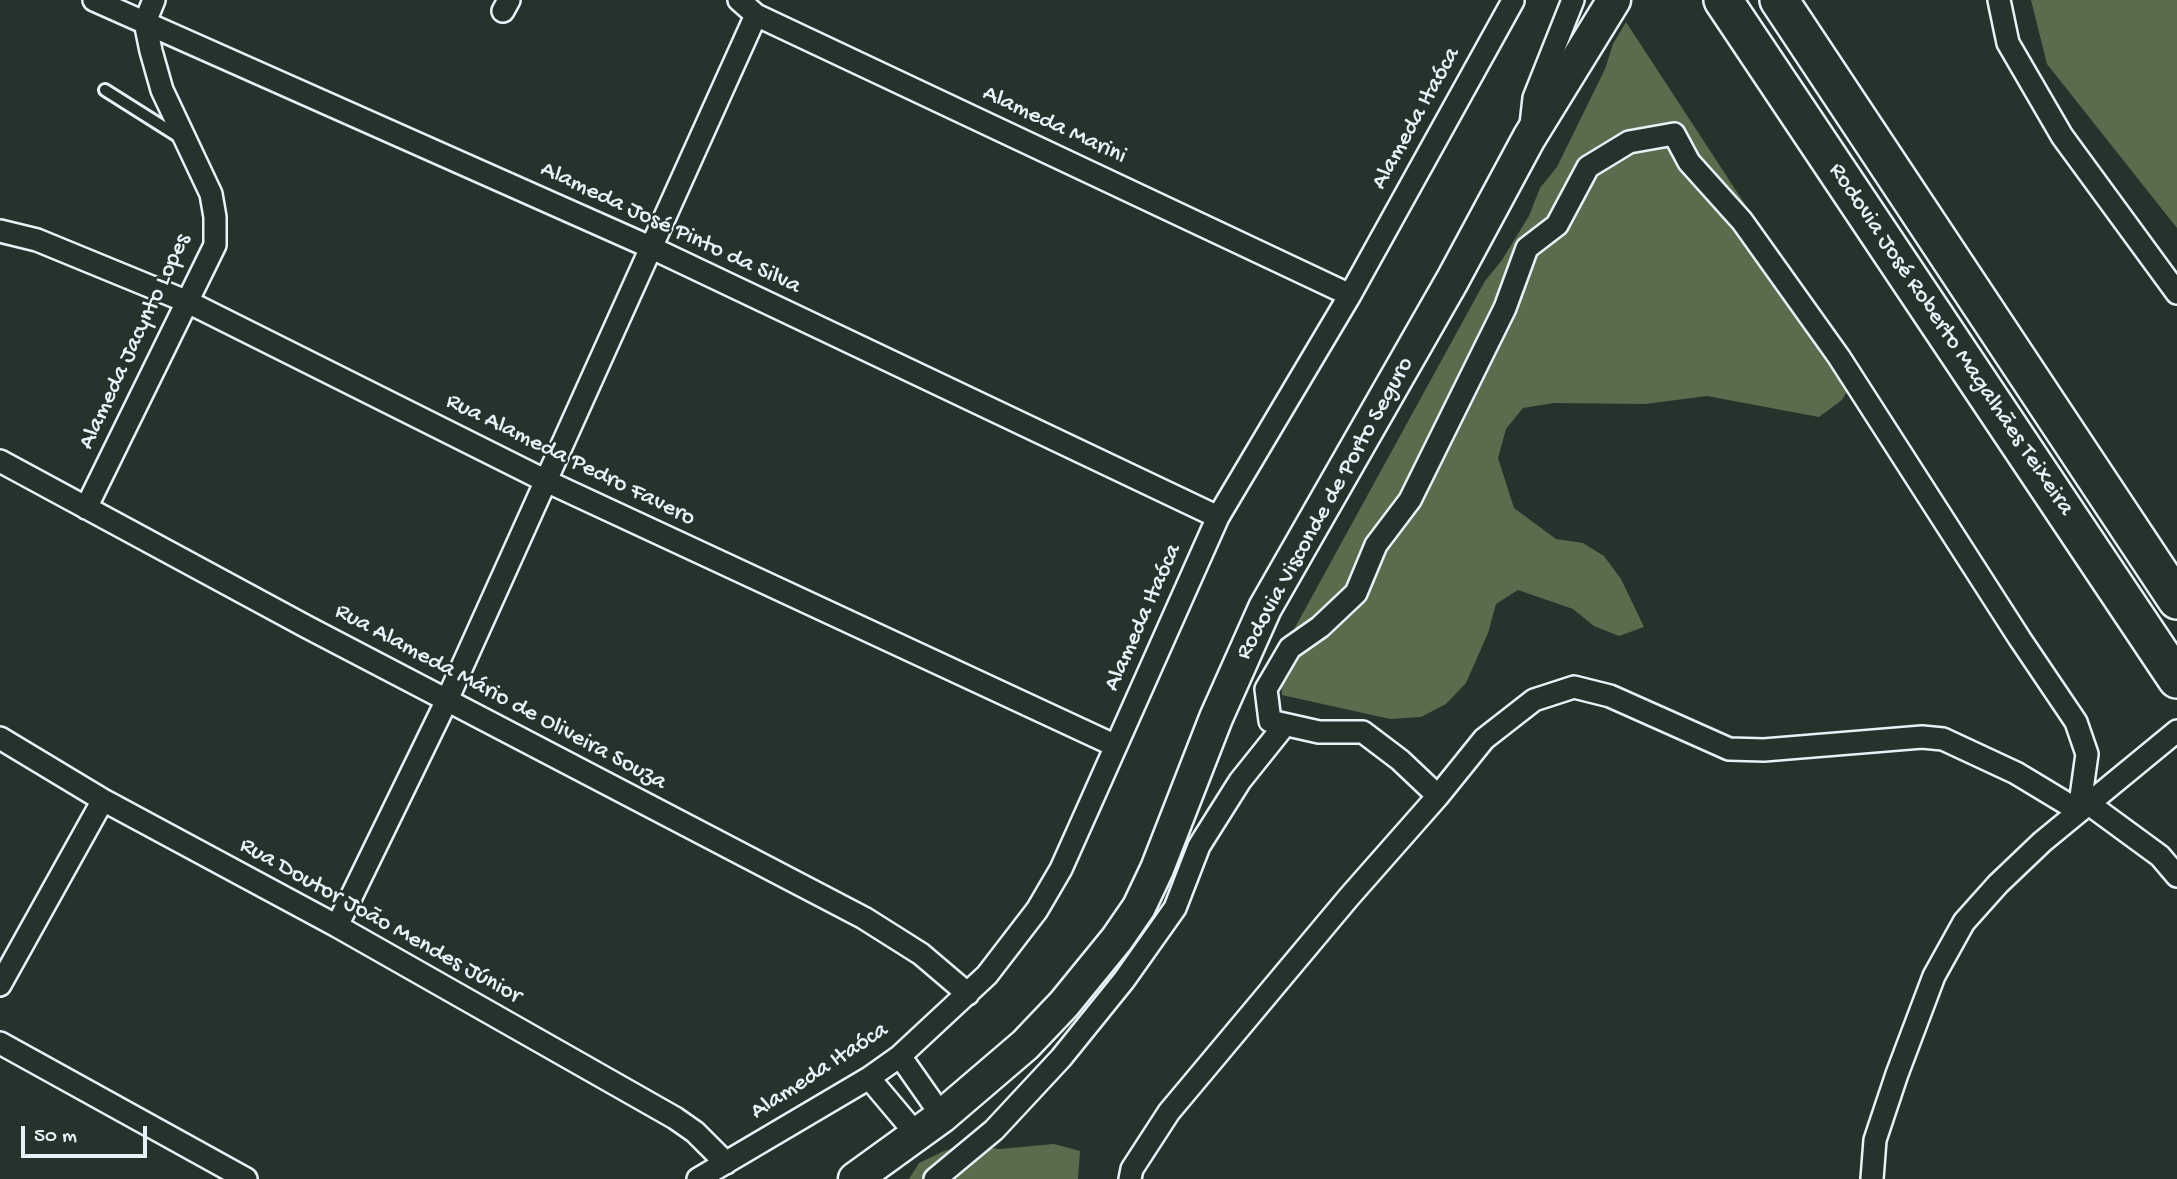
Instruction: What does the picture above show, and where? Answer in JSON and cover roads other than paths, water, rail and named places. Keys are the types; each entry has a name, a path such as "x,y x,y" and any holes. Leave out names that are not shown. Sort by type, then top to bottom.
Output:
{"highway":[{"name":"Rodovia José Roberto Magalhães Teixeira","path":"1723,0 2177,679"},
{"name":"Rodovia José Roberto Magalhães Teixeira","path":"1779,0 2177,600"}],"main road":[{"name":"Rodovia Visconde de Porto Seguro","path":"855,1179 942,1116 997,1070 1064,1004 1117,939 1139,907 1157,869 1216,718 1265,608 1452,281 1529,138 1614,0"}],"street":[{"name":"Alameda José Pinto da Silva","path":"94,0 650,247 1218,517"},
{"path":"145,23 154,0"},
{"name":"Alameda Marini","path":"739,0 756,15 1350,295"},
{"path":"1529,138 1534,99 1573,0"},
{"path":"1999,0 2008,43 2062,136 2177,293"},
{"name":"Alameda Itaóca","path":"698,1179 869,1078 900,1056 988,975 1043,899 1061,869 1218,517 1350,295 1513,1"},
{"path":"337,926 447,700 756,15"},
{"name":"Alameda Jacynto Lopes","path":"86,508 215,245 215,217 211,194 162,90 145,23"},
{"path":"1438,796 1400,760 1363,732 1319,732 1270,721 1266,689 1290,648 1320,627 1356,593 1376,545 1410,500 1505,308 1527,248 1557,225 1587,167 1629,142 1674,134 1689,162 1742,221 1839,357 2076,722 2087,754 2084,808"},
{"name":"Rua Alameda Pedro Favero","path":"0,232 37,240 188,302 544,480 1116,746"},
{"name":"Rua Alameda Mário de Oliveira Souza","path":"0,461 447,700 864,918 921,954 968,994"},
{"path":"1130,1179 1132,1169 1168,1112 1484,739 1534,700 1574,687 1609,696 1729,749 1764,750 1922,737 1943,739 2084,808 2160,856 2177,876"},
{"path":"935,1179 994,1130 1061,1058 1124,980 1175,908 1199,846 1240,781 1284,726"},
{"path":"1872,1179 1875,1140 1897,1074 1934,976 1964,922 1998,884 2171,735"},
{"name":"Rua Doutor João Mendes Júnior","path":"0,738 103,800 337,926 675,1118 695,1132 726,1163"},
{"path":"0,985 103,800"},
{"path":"0,1042 246,1179"},
{"path":"900,1056 942,1116"},
{"path":"869,1078 917,1135"}],"lane":[{"path":"106,90 184,139"}]}
